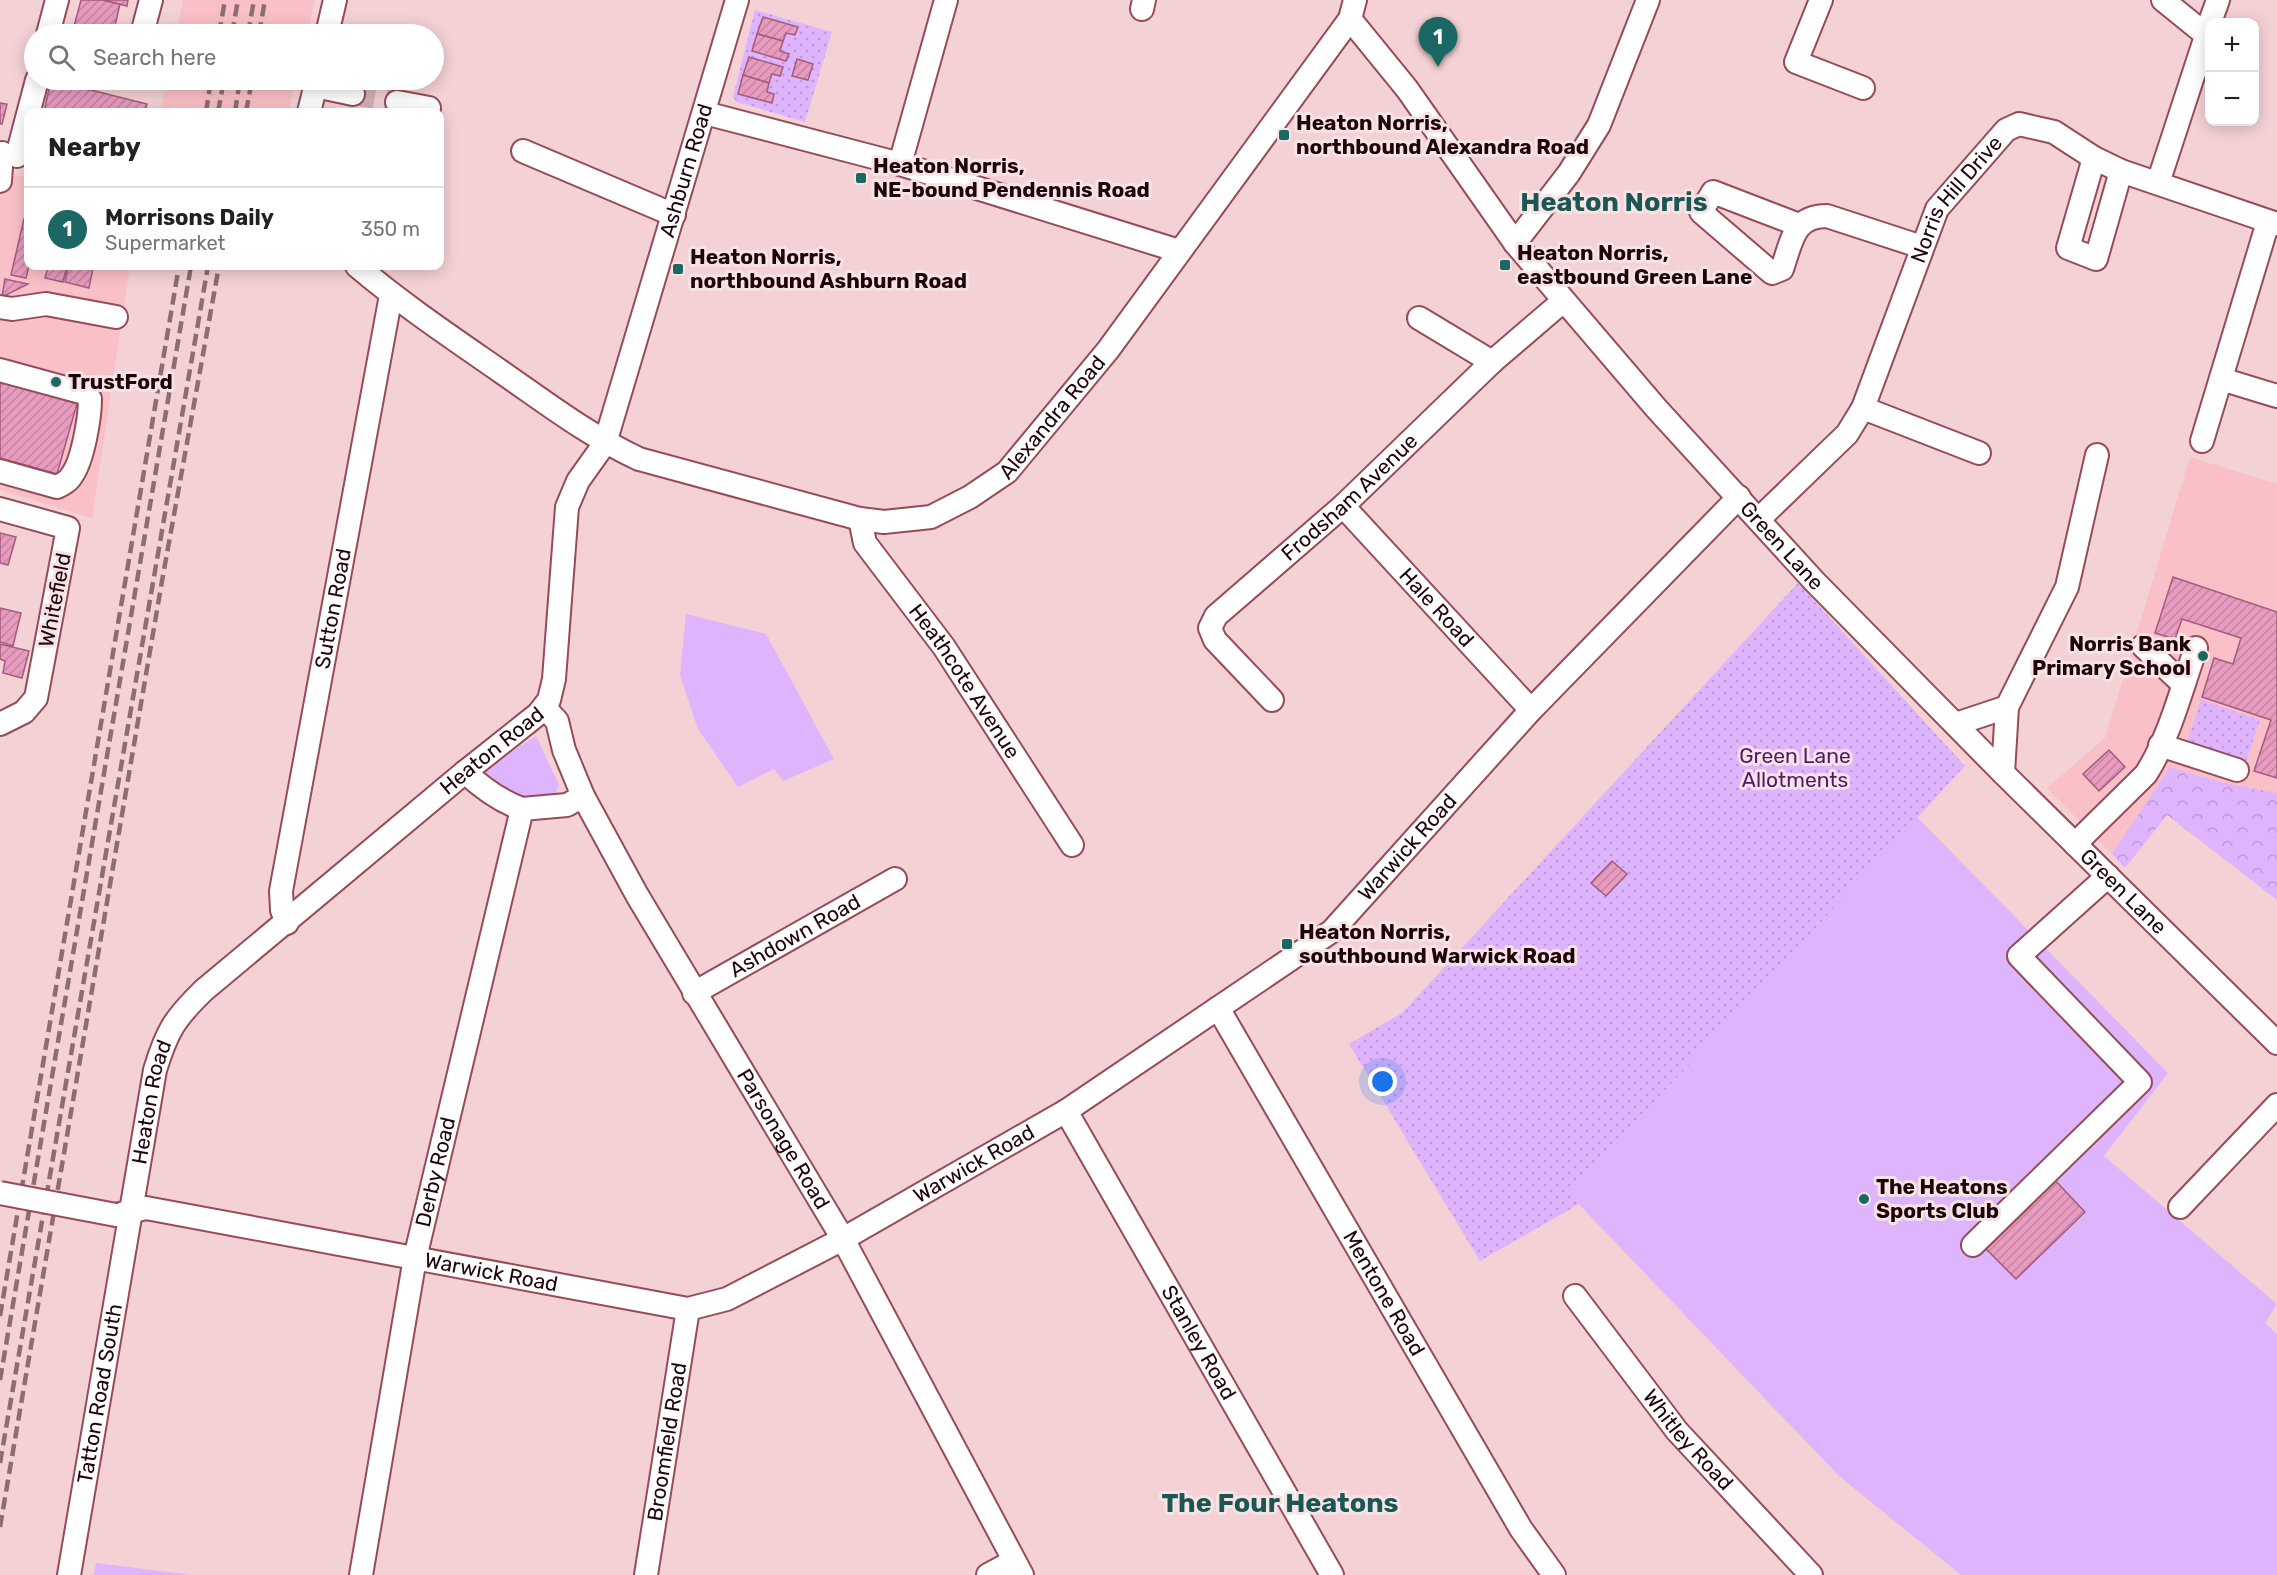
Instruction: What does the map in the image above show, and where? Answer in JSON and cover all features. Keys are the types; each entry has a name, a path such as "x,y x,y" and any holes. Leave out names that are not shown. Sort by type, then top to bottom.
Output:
{"street":[{"path":"51,24 57,0"},
{"path":"145,24 151,0"},
{"path":"329,24 335,0"},
{"name":"Ashburn Road","path":"605,443 737,0"},
{"path":"900,164 946,0"},
{"path":"1515,243 1569,173 1599,125 1648,0"},
{"path":"1821,0 1796,62 1863,88"},
{"path":"2163,0 2205,25"},
{"path":"2211,18 2218,0"},
{"name":"Green Lane","path":"1353,9 1515,243 1562,302 1760,518 1814,581 2003,773 2274,1036"},
{"name":"Alexandra Road","path":"605,443 639,459 860,519 884,522 931,517 970,497 1007,472 1108,350 1353,9"},
{"path":"2158,183 2205,36"},
{"path":"28,108 34,90"},
{"path":"310,108 314,90"},
{"path":"340,90 353,94"},
{"path":"397,102 429,108"},
{"path":"705,113 900,164 1179,251"},
{"path":"0,181 12,155 24,119"},
{"name":"Norris Hill Drive","path":"1760,518 1847,434 1863,408 1937,209 2006,130 2019,124 2036,126 2054,132 2094,158 2121,171 2273,223"},
{"path":"523,151 674,215"},
{"path":"2094,158 2068,248 2096,259 2121,171"},
{"path":"1799,225 1811,216 1827,216 1922,248"},
{"path":"2202,441 2273,223"},
{"path":"362,270 392,295 605,443"},
{"name":"Sutton Road","path":"287,923 282,910 281,891 392,295"},
{"name":"Frodsham Avenue","path":"1272,700 1215,640 1210,628 1216,616 1343,506 1492,362 1562,302"},
{"path":"0,306 12,309 46,304 116,317"},
{"path":"1419,318 1492,362"},
{"path":"0,370 84,393 90,399 90,410 76,468 64,483 57,487 0,471"},
{"path":"2222,379 2277,396"},
{"path":"1863,408 1979,453"},
{"name":"Heaton Road","path":"124,1214 154,1070 167,1032 180,1014 204,990 544,707 549,700 554,679 569,500 578,481 605,443"},
{"path":"2003,773 2007,707 2067,587 2097,454"},
{"name":"Warwick Road","path":"0,1193 124,1214 146,1208 688,1309 727,1299 843,1239 1066,1111 1332,931 1531,710 1739,497"},
{"name":"Hale Road","path":"1343,506 1531,710"},
{"name":"Whitefield","path":"0,509 68,528 36,698 24,712 0,723"},
{"name":"Heathcote Avenue","path":"860,519 865,543 944,647 1072,845"},
{"path":"2143,646 2183,684"},
{"path":"2075,844 2146,774 2160,745 2196,648"},
{"name":"Parsonage Road","path":"544,707 557,721 564,750 583,796 694,993 843,1239 1018,1568"},
{"path":"1956,724 2007,707"},
{"path":"2160,745 2237,770"},
{"path":"465,772 497,798 522,809 547,809 567,805 583,796"},
{"name":"Derby Road","path":"361,1575 415,1258 522,809"},
{"path":"1973,1245 2140,1082 2019,956 2108,876"},
{"name":"Ashdown Road","path":"694,993 895,879"},
{"name":"Mentone Road","path":"1218,1008 1521,1529 1554,1575"},
{"path":"2180,1207 2277,1105"},
{"name":"Stanley Road","path":"1066,1111 1332,1575"},
{"name":"Tatton Road South","path":"69,1575 124,1214"},
{"name":"Whitley Road","path":"1575,1296 1677,1431 1811,1575"},
{"name":"Broomfield Road","path":"646,1575 688,1309"},
{"path":"988,1575 1018,1568"}],"shaded area":[{"path":"183,0 315,0 309,24 178,24"},
{"path":"165,90 294,90 289,108 161,108"},
{"name":"TrustFord","path":"0,172 24,177 24,270 129,270 92,518 0,490"},
{"name":"Norris Bank Primary School","path":"2190,457 2277,484 2277,793 2221,782 2170,767 2112,854 2047,788 2105,738"}],"green space":[{"path":"755,10 832,32 805,122 737,102 733,97","holes":["763,17 798,27 795,35 786,33 780,51 789,54 786,61 752,51","748,58 783,67 780,76 772,74 767,92 774,94 772,103 738,93"]},
{"name":"Green Lane Allotments","path":"1798,583 1965,766 1570,1193 1579,1204 1480,1261 1349,1044 1402,1013"},
{"path":"686,614 766,634 834,759 783,781 774,769 738,787 698,729 680,675"},
{"path":"2201,700 2260,720 2244,768 2185,748"},
{"path":"536,736 559,785 556,792 559,796 535,798 517,795 500,787 483,770"},
{"path":"2170,767 2221,782 2277,793 2277,900 2167,815 2125,868 2112,854"},
{"name":"The Heatons Sports Club","path":"1917,817 2168,1073 2104,1156 2277,1304 2265,1323 2277,1334 2277,1575 1961,1575 1839,1476 1569,1194"},
{"path":"96,1563 191,1575 94,1575"}],"building":[{"path":"81,0 103,0 120,4 115,24 75,24"},
{"path":"103,0 128,0 127,6"},
{"path":"763,17 798,27 795,35 786,33 783,41 757,34"},
{"path":"757,34 783,41 780,51 789,54 786,61 752,51"},
{"path":"749,57 783,67 780,76 772,74 769,83 743,75"},
{"path":"797,59 813,64 808,80 792,76"},
{"path":"743,75 769,83 767,92 774,94 772,103 738,94"},
{"path":"49,90 91,90 147,104 146,108 45,108"},
{"path":"0,103 7,104 2,124 0,124"},
{"path":"24,219 24,270 28,270 26,278 11,275"},
{"path":"47,270 66,270 63,282 45,278"},
{"path":"67,270 93,270 89,288 65,282"},
{"path":"5,279 28,284 2,297"},
{"path":"0,378 78,400 57,474 0,458"},
{"path":"0,533 16,537 8,565 0,563"},
{"path":"2173,577 2277,612 2277,778 2254,771 2271,720 2202,697 2214,658 2233,664 2241,638 2182,619 2175,639 2155,633"},
{"path":"0,608 21,613 13,646 0,642"},
{"path":"0,644 29,651 22,678 3,673 5,661 0,659"},
{"path":"2109,750 2125,767 2099,791 2083,774"},
{"path":"1612,861 1627,874 1606,896 1591,883"},
{"path":"2051,1176 2085,1212 2016,1279 1981,1244"}],"tunnel":[{"path":"353,94 397,102"}],"railway":[{"path":"221,24 225,0"},
{"path":"234,24 238,0"},
{"path":"250,24 254,0"},
{"path":"261,24 265,0"},
{"path":"207,108 209,90"},
{"path":"219,108 222,90"},
{"path":"236,108 238,90"},
{"path":"247,108 250,90"},
{"path":"0,1316 178,270"},
{"path":"0,1380 190,270"},
{"path":"0,1463 207,270"},
{"path":"0,1527 162,581 218,270"}],"place":[{"name":"Morrisons Daily","path":"1438,67"},
{"name":"Heaton Norris, northbound Alexandra Road","path":"1284,135"},
{"name":"Heaton Norris, NE-bound Pendennis Road","path":"861,178"},
{"name":"Heaton Norris, eastbound Green Lane","path":"1505,265"},
{"name":"Heaton Norris, northbound Ashburn Road","path":"678,269"},
{"name":"TrustFord","path":"56,382"},
{"name":"Norris Bank Primary School","path":"2203,656"},
{"name":"Heaton Norris, southbound Warwick Road","path":"1287,944"},
{"name":"The Heatons Sports Club","path":"1864,1199"}],"district":[{"name":"Heaton Norris","path":"1614,202"},
{"name":"The Four Heatons","path":"1280,1503"}]}
